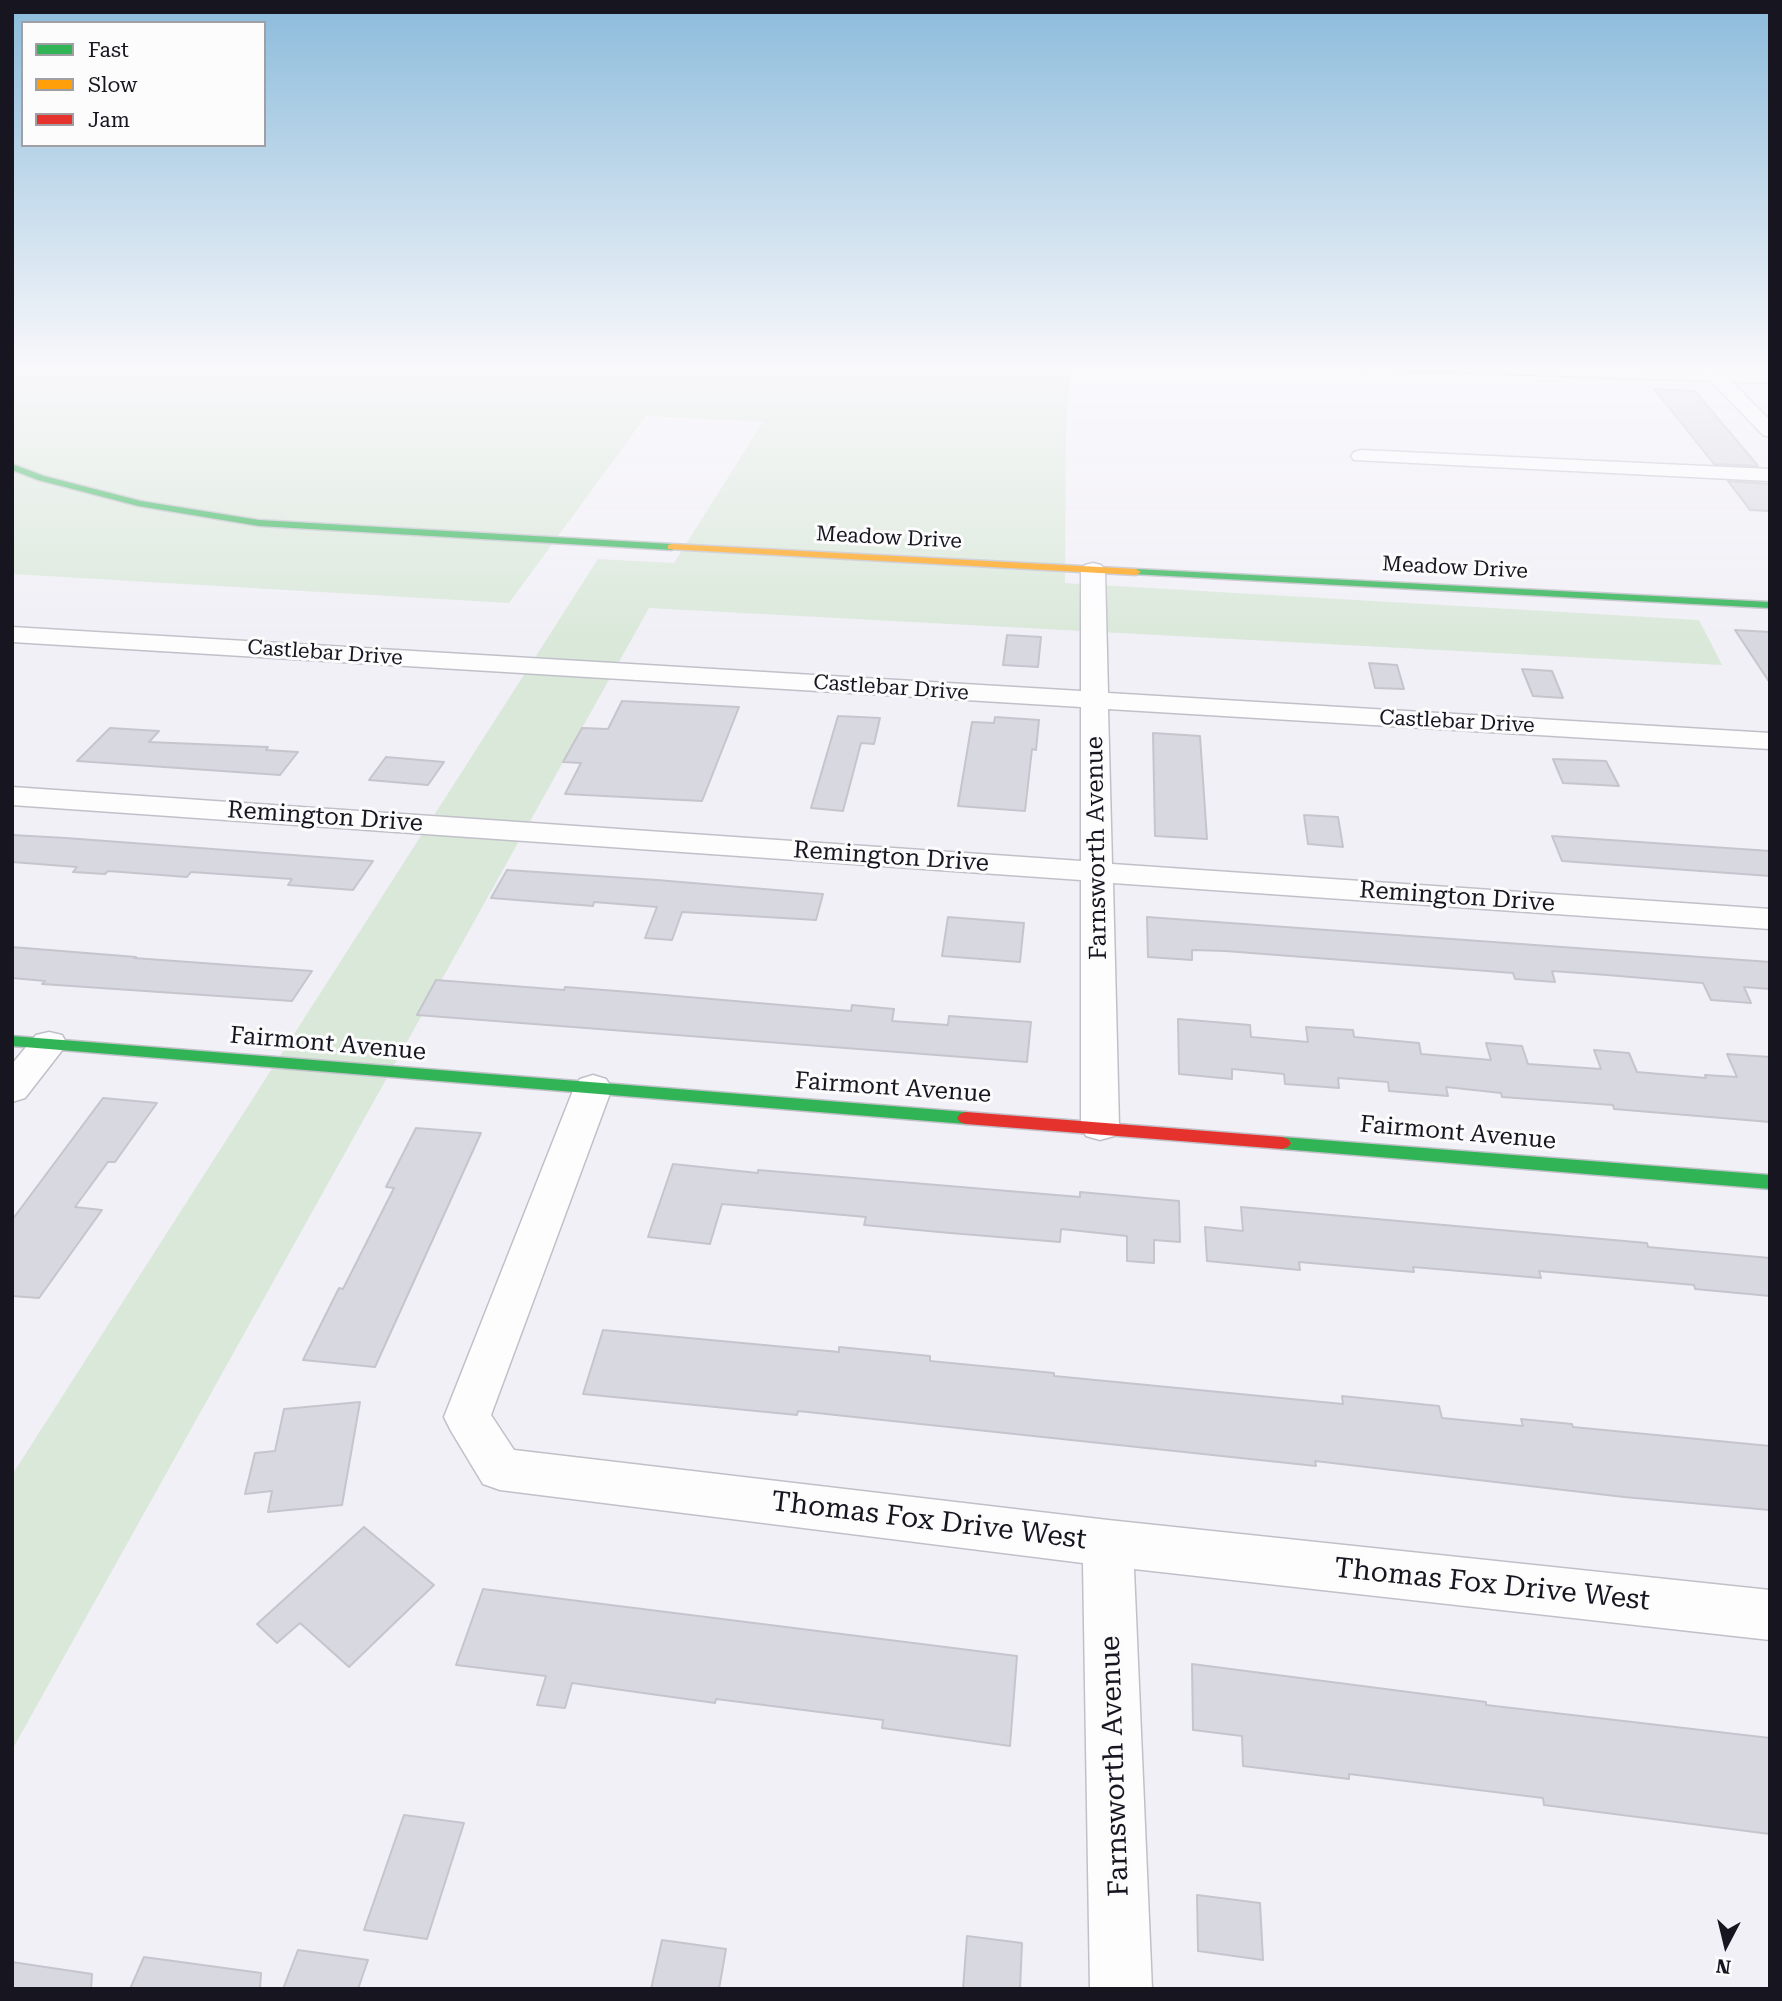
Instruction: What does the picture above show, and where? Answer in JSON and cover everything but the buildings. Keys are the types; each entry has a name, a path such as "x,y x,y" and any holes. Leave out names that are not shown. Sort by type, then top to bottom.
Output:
{"street":[{"path":"1391,457 1770,475"},
{"name":"Meadow Drive","path":"12,467 120,500 259,523 424,535 1770,605"},
{"name":"Farnsworth Avenue","path":"1093,570 1100,1126"},
{"name":"Castlebar Drive","path":"12,634 1770,740"},
{"name":"Remington Drive","path":"12,796 1770,919"},
{"name":"Fairmont Avenue","path":"12,1041 1100,1126 1770,1182"},
{"path":"12,1089 49,1045"},
{"name":"Thomas Fox Drive West","path":"593,1088 467,1417 500,1469 1108,1543 1770,1615"},
{"name":"Farnsworth Avenue","path":"1108,1543 1121,1989"}],"green space":[{"path":"12,457 616,457 509,603 12,574"},
{"path":"741,457 1066,457 1065,583 1699,620 1722,665 649,608 12,1750 12,1475 598,559 674,563"}],"traffic: fast":[{"path":"12,467 41,478 141,504 259,523 672,547"},
{"path":"1136,572 1770,605"},
{"path":"12,1041 966,1118"},
{"path":"1282,1143 1770,1182"}],"traffic: slow":[{"path":"672,547 1136,572"}],"traffic: jam":[{"path":"966,1118 1282,1143"}]}
